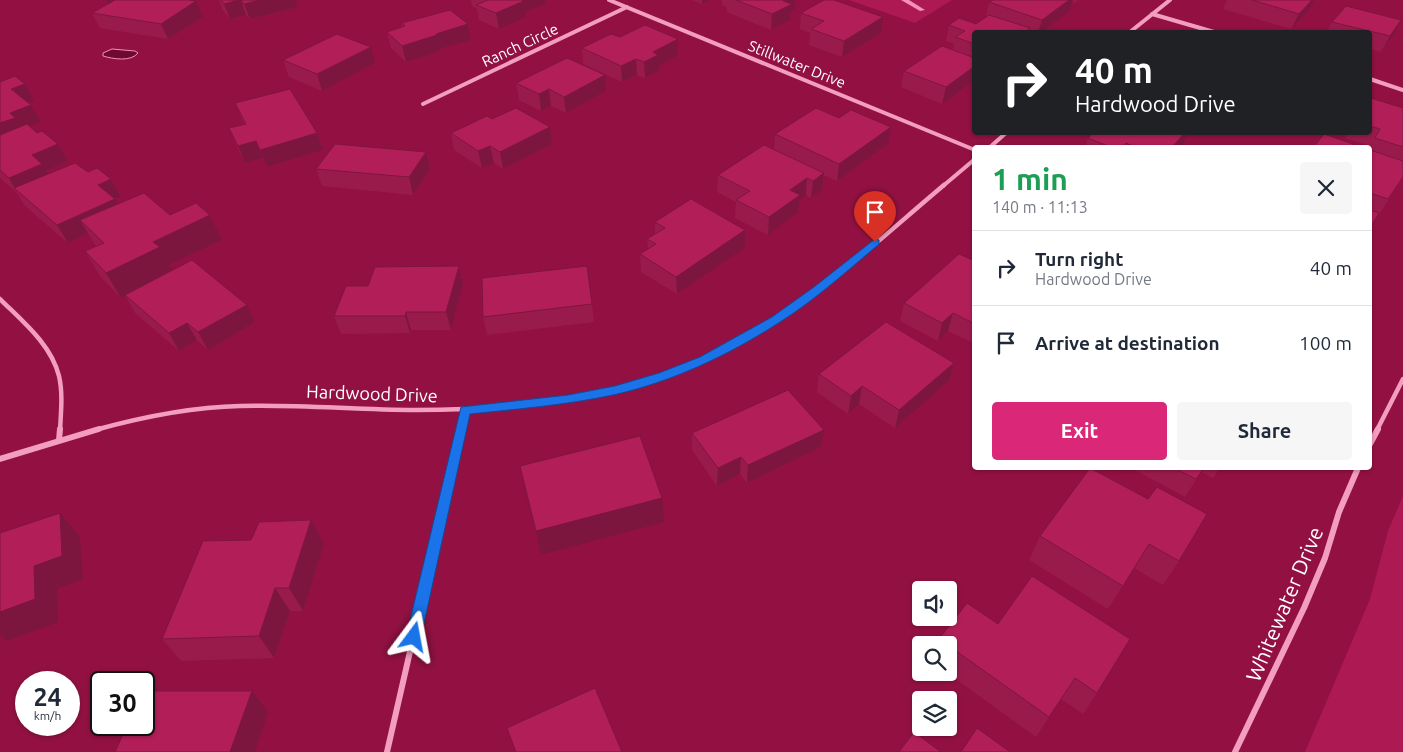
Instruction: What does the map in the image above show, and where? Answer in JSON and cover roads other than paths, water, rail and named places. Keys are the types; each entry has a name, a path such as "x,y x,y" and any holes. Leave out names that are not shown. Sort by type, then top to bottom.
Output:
{"street":[{"name":"Stillwater Drive","path":"609,0 972,149"},
{"path":"1132,30 1170,0"},
{"name":"Ranch Circle","path":"423,104 627,7"},
{"path":"1152,14 1207,30"},
{"path":"1372,81 1403,90"},
{"path":"992,145 1004,135"},
{"name":"Hardwood Drive","path":"0,459 59,440 127,422 216,407 314,405 400,410 465,410 568,400 615,390 663,376 704,360 776,320 818,290 972,162"},
{"path":"0,299 45,347 57,368 60,390 59,440"},
{"path":"1372,440 1403,379"},
{"path":"387,752 465,410"},
{"name":"Whitewater Drive","path":"1235,752 1304,608 1325,558 1339,512 1357,470"}],"waterway":[{"path":"904,0 922,10"}]}
